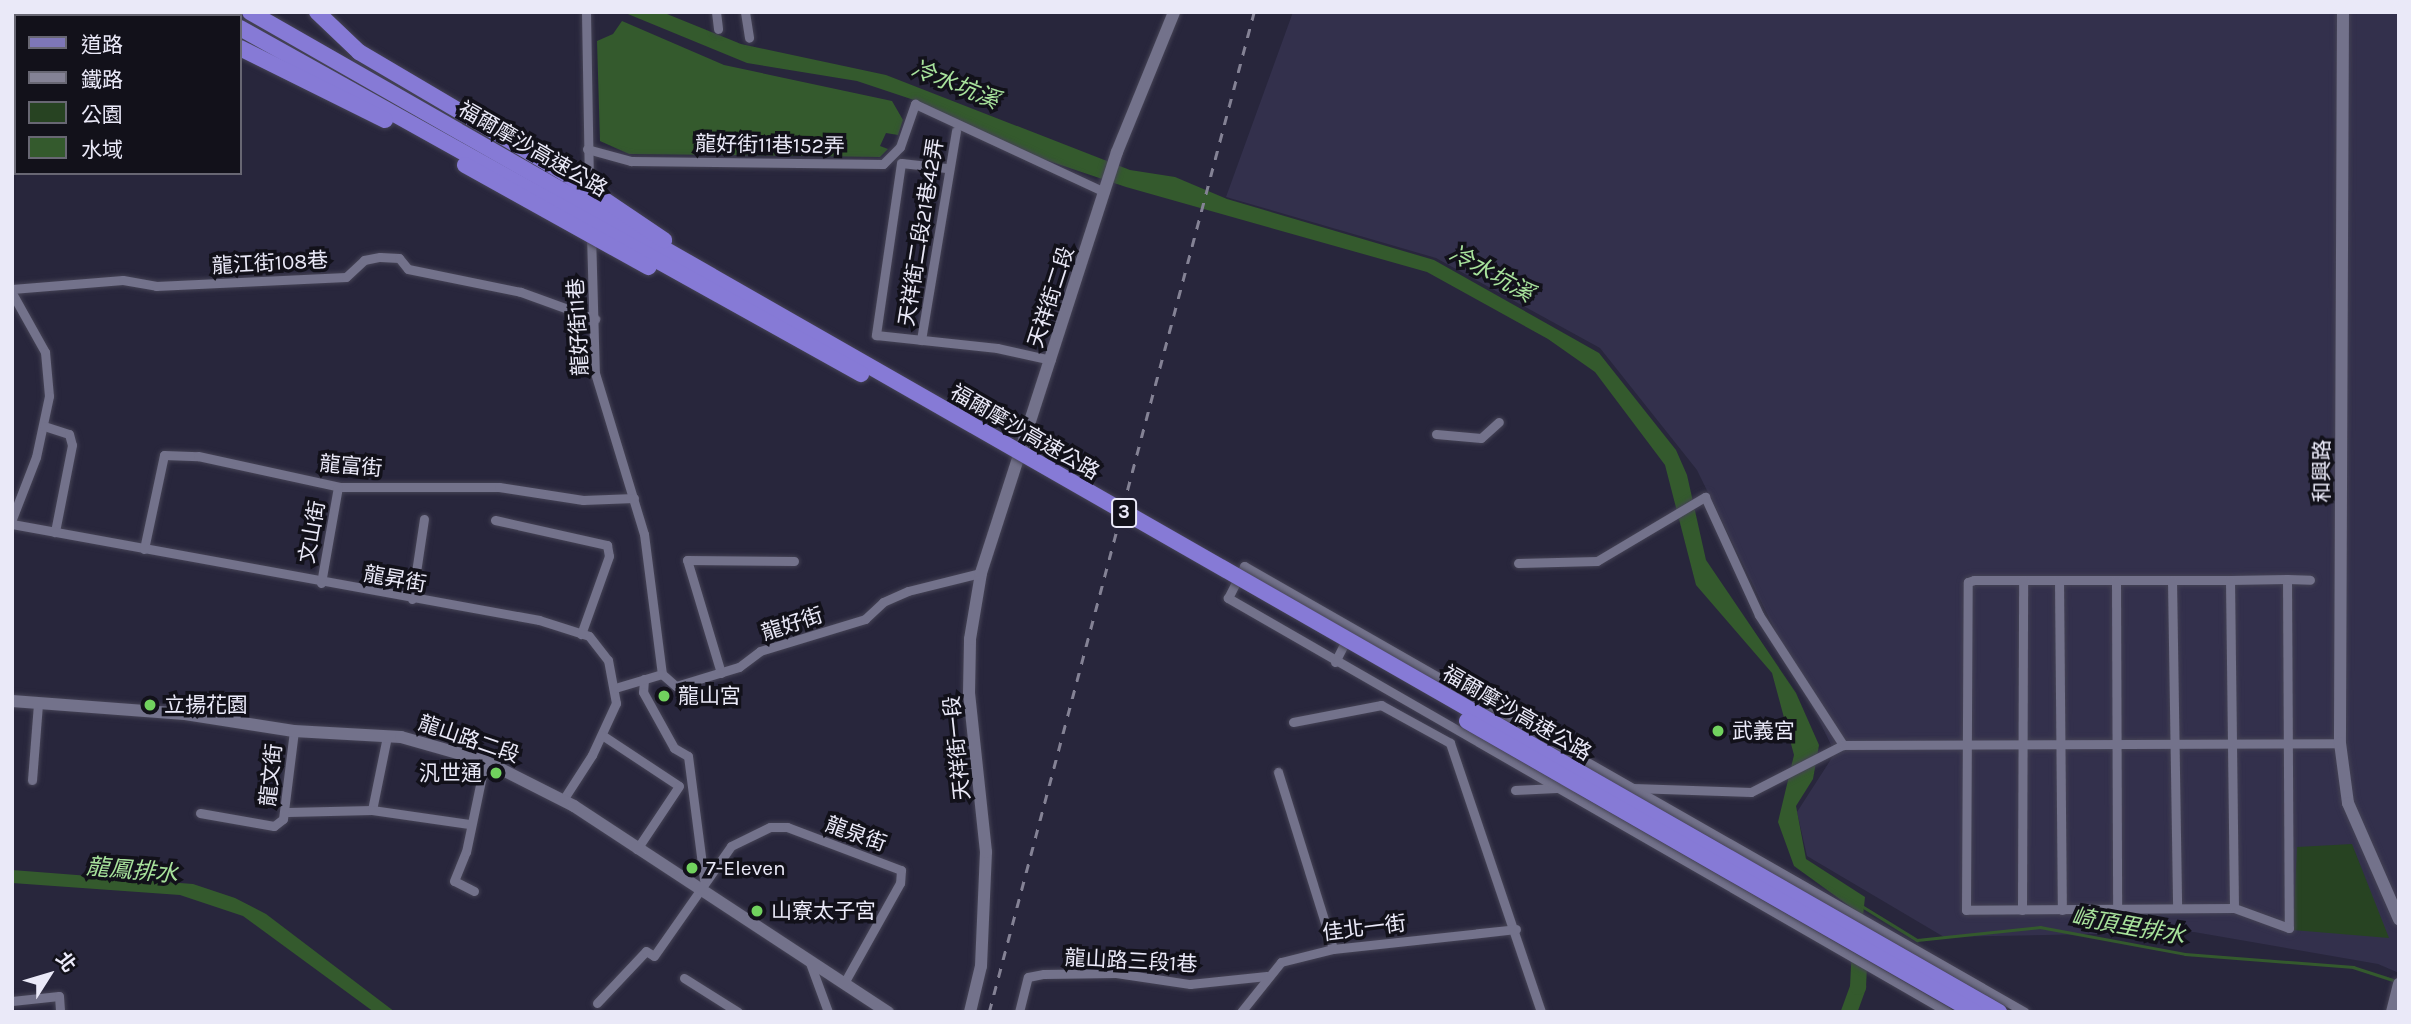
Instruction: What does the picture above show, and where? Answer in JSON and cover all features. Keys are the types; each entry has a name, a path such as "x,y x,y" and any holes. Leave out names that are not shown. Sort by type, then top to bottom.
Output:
{"highway":[{"name":"福爾摩沙高速公路","path":"250,12 1999,1012"},
{"path":"317,12 359,51 656,231 677,255"},
{"name":"福爾摩沙高速公路","path":"242,29 854,370 1974,1012"},
{"path":"242,49 408,131 569,226 854,370"}],"street":[{"name":"龍好街11巷","path":"586,12 587,149 595,373 644,534 662,674"},
{"path":"716,12 718,29"},
{"path":"745,12 749,38"},
{"name":"天祥街二段","path":"1006,483 1051,360 1117,152 1174,12"},
{"name":"和興路","path":"2343,12 2340,743 2348,803 2399,919"},
{"name":"龍好街11巷152弄","path":"587,149 631,161 883,164 900,147 915,104 1106,188"},
{"name":"天祥街二段21巷42弄","path":"921,340 946,168 956,131"},
{"path":"946,168 901,163 876,335 1051,360"},
{"name":"龍江街108巷","path":"12,291 123,280 156,286 346,277 364,260 380,257 399,258 408,269 521,292 595,319"},
{"path":"12,291 45,352 49,396 44,426 12,522"},
{"path":"1436,434 1481,438 1499,422"},
{"path":"44,426 69,434 72,445 55,532"},
{"name":"龍富街","path":"144,549 164,455 198,456 338,487 499,487 583,500 634,499"},
{"name":"天祥街一段","path":"970,1012 981,966 986,852 969,693 970,639 981,573 1006,483"},
{"name":"文山街","path":"321,583 338,487"},
{"path":"1518,563 1597,561 1705,497 1759,615 1843,745"},
{"path":"412,600 424,519"},
{"path":"495,520 607,545 609,556 581,634"},
{"name":"龍昇街","path":"12,522 412,600 539,620 581,634 608,660 615,688"},
{"path":"721,673 687,560 794,561"},
{"path":"1948,1012 1549,787 1228,598 1244,566 2025,1012"},
{"name":"龍好街","path":"662,674 676,686 721,673 749,664 760,651 865,619 883,602 908,591 981,573"},
{"path":"2230,579 2234,908"},
{"path":"2287,579 2289,928 2234,908 1966,910 1968,582 2023,580 2230,579 2287,579 2310,580"},
{"path":"2022,910 2023,580"},
{"path":"2059,580 2062,910"},
{"path":"2116,580 2117,907"},
{"path":"2172,580 2172,744 2177,908"},
{"path":"1335,662 1352,628"},
{"path":"563,800 601,735 616,703 615,688 662,674"},
{"path":"597,1003 646,951 653,956 701,885 688,755 674,748 643,692 645,680"},
{"path":"1455,732 1472,697"},
{"name":"龍山路二段","path":"12,701 185,714 294,731 387,736 485,761 563,800 637,849 701,885 810,963 888,1012"},
{"path":"32,780 38,703"},
{"path":"1293,722 1381,705 1450,743 1516,929 1541,1012"},
{"name":"龍文街","path":"200,813 274,827 288,812 294,731"},
{"path":"601,735 679,786 637,849"},
{"path":"372,810 387,736"},
{"path":"1515,790 1549,787 1751,792 1821,752 1843,745 2340,743"},
{"path":"474,891 454,881 466,852 469,824 485,761"},
{"path":"1278,772 1333,949"},
{"path":"1643,840 1661,804"},
{"path":"288,812 372,810 469,824"},
{"name":"龍泉街","path":"701,885 730,846 770,827 787,827 901,870 900,883 844,983"},
{"path":"1814,936 1831,901"},
{"name":"佳北一街","path":"1241,1012 1281,961 1333,949 1516,929"},
{"path":"810,963 826,1011"},
{"name":"龍山路三段1巷","path":"1019,1012 1028,977 1044,974 1116,973 1190,984 1267,976"},
{"path":"684,978 737,1012"},
{"path":"2392,1012 2399,984"},
{"path":"1986,1012 1994,995"},
{"path":"12,1001 58,996 60,1012"}],"shaded area":[{"path":"1293,12 2399,12 2399,973 2378,964 2194,932 1944,937 1807,856 1797,812 1835,753 1697,470 1600,348 1436,258 1226,197"}],"green space":[{"path":"2352,844 2389,938 2293,930 2297,847"}],"water":[{"path":"623,12 662,12 741,44 886,75 1130,170 1175,177 1227,199 1434,260 1599,353 1676,450 1687,475 1706,560 1796,693 1819,745 1813,779 1796,806 1806,859 1865,897 1863,916 1794,866 1778,822 1794,755 1772,673 1696,585 1665,465 1595,372 1548,339 1427,272 1126,187 1022,152 917,101 857,81 747,63"},
{"path":"622,21 724,65 892,101 903,120 898,135 886,133 880,146 888,149 880,157 629,154 600,141 597,41 613,34"},
{"path":"12,870 193,884 235,898 266,914 395,1012 374,1012 243,916 180,895 12,883"}],"waterway":[{"name":"崎頂里排水","path":"1862,906 1917,940 2040,927 2185,954 2353,967 2396,981"},
{"name":"冷水坑溪","path":"1849,1012 1858,987 1860,946"}],"railway":[{"path":"989,1012 1254,12"}],"place":[{"name":"龍山宮","path":"664,696"},
{"name":"立揚花園","path":"150,705"},
{"name":"武義宮","path":"1718,731"},
{"name":"汎世通","path":"496,773"},
{"name":"7-Eleven","path":"692,868"},
{"name":"山寮太子宮","path":"757,911"}],"water label":[{"name":"龍鳳排水","path":"132,871"}]}
